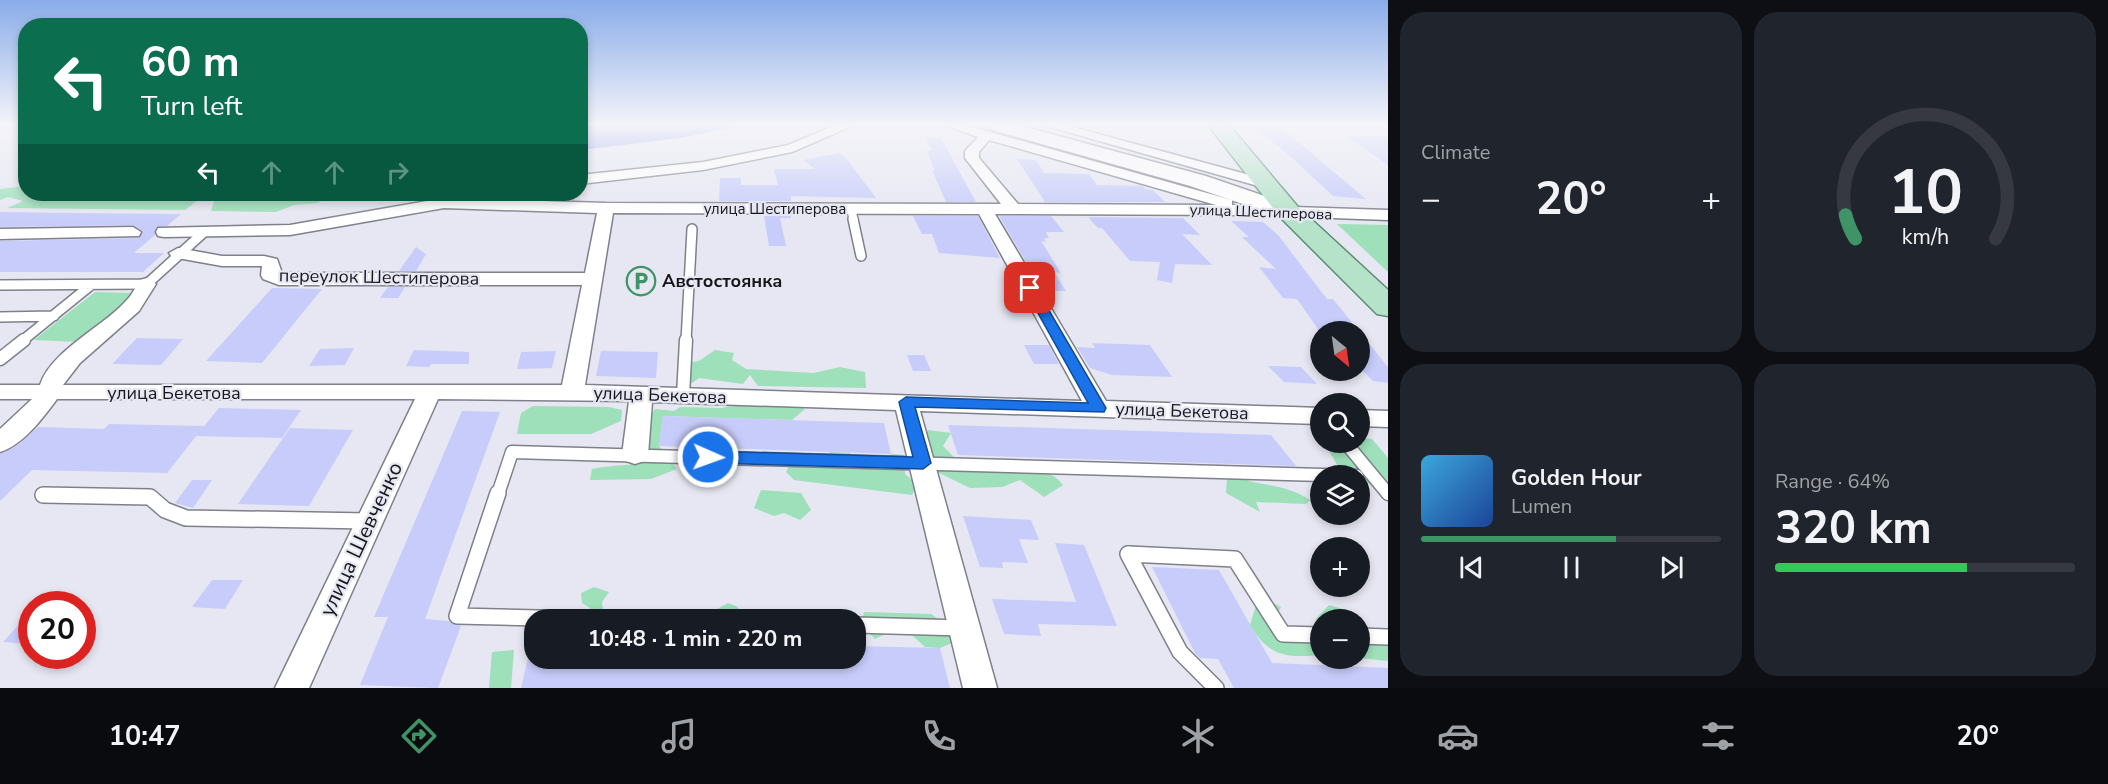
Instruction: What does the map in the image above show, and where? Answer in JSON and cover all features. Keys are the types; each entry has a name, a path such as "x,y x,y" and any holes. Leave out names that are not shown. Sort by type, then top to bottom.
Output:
{"main road":[{"path":"1243,157 1289,212 1388,307"}],"street":[{"path":"588,179 703,166 747,157"},
{"path":"972,157 1012,209"},
{"path":"1075,157 1246,210"},
{"path":"1099,157 1198,181 1289,212"},
{"path":"1167,157 1263,183"},
{"path":"444,203 456,201"},
{"name":"улица Шестиперова","path":"164,232 290,230 444,203 606,208 1246,210 1388,215"},
{"path":"572,392 606,208"},
{"path":"984,208 1098,408"},
{"path":"0,234 133,232"},
{"name":"переулок Шестиперова","path":"178,253 222,261 264,261 271,263 270,275 279,279 594,279"},
{"path":"0,443 34,413 48,394 53,380 72,358 132,307 147,284"},
{"name":"улица Шевченко","path":"292,688 430,391"},
{"name":"улица Бекетова","path":"0,392 48,394 572,392 1310,416"},
{"path":"635,455 641,394"},
{"path":"906,402 980,688"},
{"path":"1370,418 1388,419"}],"lane":[{"path":"851,209 861,256"},
{"path":"683,395 692,229"},
{"path":"0,285 147,284 178,253 203,233"},
{"path":"0,359 91,285"},
{"path":"0,316 54,316"},
{"path":"524,618 457,616 512,452 1310,474"},
{"path":"1370,481 1388,494"},
{"path":"43,495 150,497 165,510 186,518 369,521"},
{"path":"1216,688 1180,652 1128,554 1235,559 1283,634 1310,635"},
{"path":"866,625 964,628"},
{"path":"1370,636 1388,637"}],"green space":[{"path":"18,187 18,200 8,197 0,200 0,189"},
{"path":"23,201 197,201 185,210 7,208"},
{"path":"214,201 321,201 294,205 276,212 211,211"},
{"path":"1337,224 1388,225 1388,272"},
{"path":"95,292 136,293 79,342 34,340"},
{"path":"715,350 734,353 732,360 746,369 814,373 840,367 865,372 866,388 758,386 750,375 743,384 699,378 692,383 678,378 678,364 699,361"},
{"path":"746,402 798,406 805,409 792,420 663,416 659,446 677,469 651,479 590,480 592,469 637,464 654,460 660,456 644,445 643,426 655,409 674,411 680,407 722,408"},
{"path":"533,406 609,407 622,410 621,421 591,434 517,434 521,413"},
{"path":"928,430 951,433 943,446 956,459 1028,465 1053,476 1063,485 1044,497 1020,480 1002,487 970,488 931,469 919,447"},
{"path":"1370,439 1372,439 1388,458 1388,490 1370,484 1370,465 1337,465 1330,453 1370,453"},
{"path":"830,452 850,453 864,466 882,466 891,454 904,455 905,474 917,484 912,495 794,480 786,472 789,466 822,465"},
{"path":"1233,475 1290,490 1310,500 1306,504 1256,502 1260,512 1226,493 1227,478"},
{"path":"761,490 801,493 811,510 800,520 784,513 774,516 754,508"},
{"path":"594,587 609,592 602,602 603,609 590,609 582,603 581,593"},
{"path":"1259,596 1281,607 1274,620 1310,639 1310,655 1288,655 1271,649 1250,625"},
{"path":"728,603 739,609 717,609"},
{"path":"1329,605 1343,609 1325,609"},
{"path":"866,612 931,614 949,627 952,643 940,648 925,647 902,626 875,639 866,630"},
{"path":"1388,638 1388,661 1370,659 1370,642"},
{"path":"514,650 511,688 489,688 492,652"}],"building":[{"path":"818,157 845,157 876,198 791,196 791,201 719,201 720,178 741,178 741,185 778,185 774,169 815,169 803,160"},
{"path":"929,157 951,157 976,202 946,202 932,170 935,171"},
{"path":"1291,157 1316,157 1366,199 1333,196"},
{"path":"1377,157 1388,157 1388,165"},
{"path":"1017,159 1036,160 1044,173 1089,174 1097,185 1142,186 1153,190 1165,202 1045,202"},
{"path":"0,212 181,214 167,226 156,227 155,235 134,253 164,253 143,272 0,272 0,241 139,238 143,231 133,225 0,227"},
{"path":"764,216 791,216 791,218 780,218 786,246 769,246"},
{"path":"913,216 978,216 1000,258 939,253 932,234 922,234"},
{"path":"999,216 1051,216 1064,232 1046,232 1049,238 1044,238 1046,242 1041,241 1061,273 1054,272 1066,291 1043,291"},
{"path":"1088,217 1183,218 1200,235 1182,234 1212,265 1175,264 1172,283 1157,280 1160,262 1130,261 1102,228 1098,228"},
{"path":"1231,221 1263,222 1278,235 1327,299 1333,299 1351,321 1312,321 1297,299 1283,298 1259,267 1276,269 1242,237 1249,237"},
{"path":"416,247 426,254 416,271 399,271"},
{"path":"388,287 405,287 398,298 380,298"},
{"path":"272,288 322,289 262,363 206,361"},
{"path":"137,338 183,339 161,365 112,364"},
{"path":"1092,343 1150,345 1172,377 1112,375 1090,368 1077,347 1095,348"},
{"path":"1024,345 1049,345 1059,364 1034,364"},
{"path":"1370,345 1388,367 1388,383 1373,381 1370,378"},
{"path":"354,348 345,365 309,366 320,349"},
{"path":"414,350 469,352 469,364 406,366"},
{"path":"556,351 552,368 517,369 521,352"},
{"path":"601,351 658,352 656,378 596,376"},
{"path":"907,355 924,355 931,371 913,371"},
{"path":"1268,366 1301,367 1310,377 1310,381 1317,384 1284,382"},
{"path":"219,408 301,410 282,438 196,436"},
{"path":"462,411 500,412 425,619 449,621 461,626 438,688 360,685 388,617 374,617"},
{"path":"663,416 884,423 891,454 659,446"},
{"path":"109,424 204,426 167,473 32,470 0,501 0,454 18,445 38,427 104,429"},
{"path":"948,425 1271,435 1296,466 958,455"},
{"path":"290,428 353,430 309,506 238,504"},
{"path":"192,480 212,480 193,508 175,503"},
{"path":"963,516 1031,520 1039,540 1019,539 1028,563 1002,562 1003,568 980,567"},
{"path":"1055,543 1084,545 1117,626 1038,624 1041,636 1004,634 992,599 1076,602"},
{"path":"1152,567 1219,570 1272,663 1310,665 1310,669 1388,668 1388,688 1234,688 1218,659 1200,658 1195,653"},
{"path":"212,580 243,580 225,609 192,607"},
{"path":"18,625 18,643 3,642"},
{"path":"866,646 940,648 950,688 521,688 525,669 866,669"}],"place":[{"name":"Австостоянка","path":"641,281"}],"route":[{"path":"708,457 923,463 906,402 1098,408 1030,288"}]}
